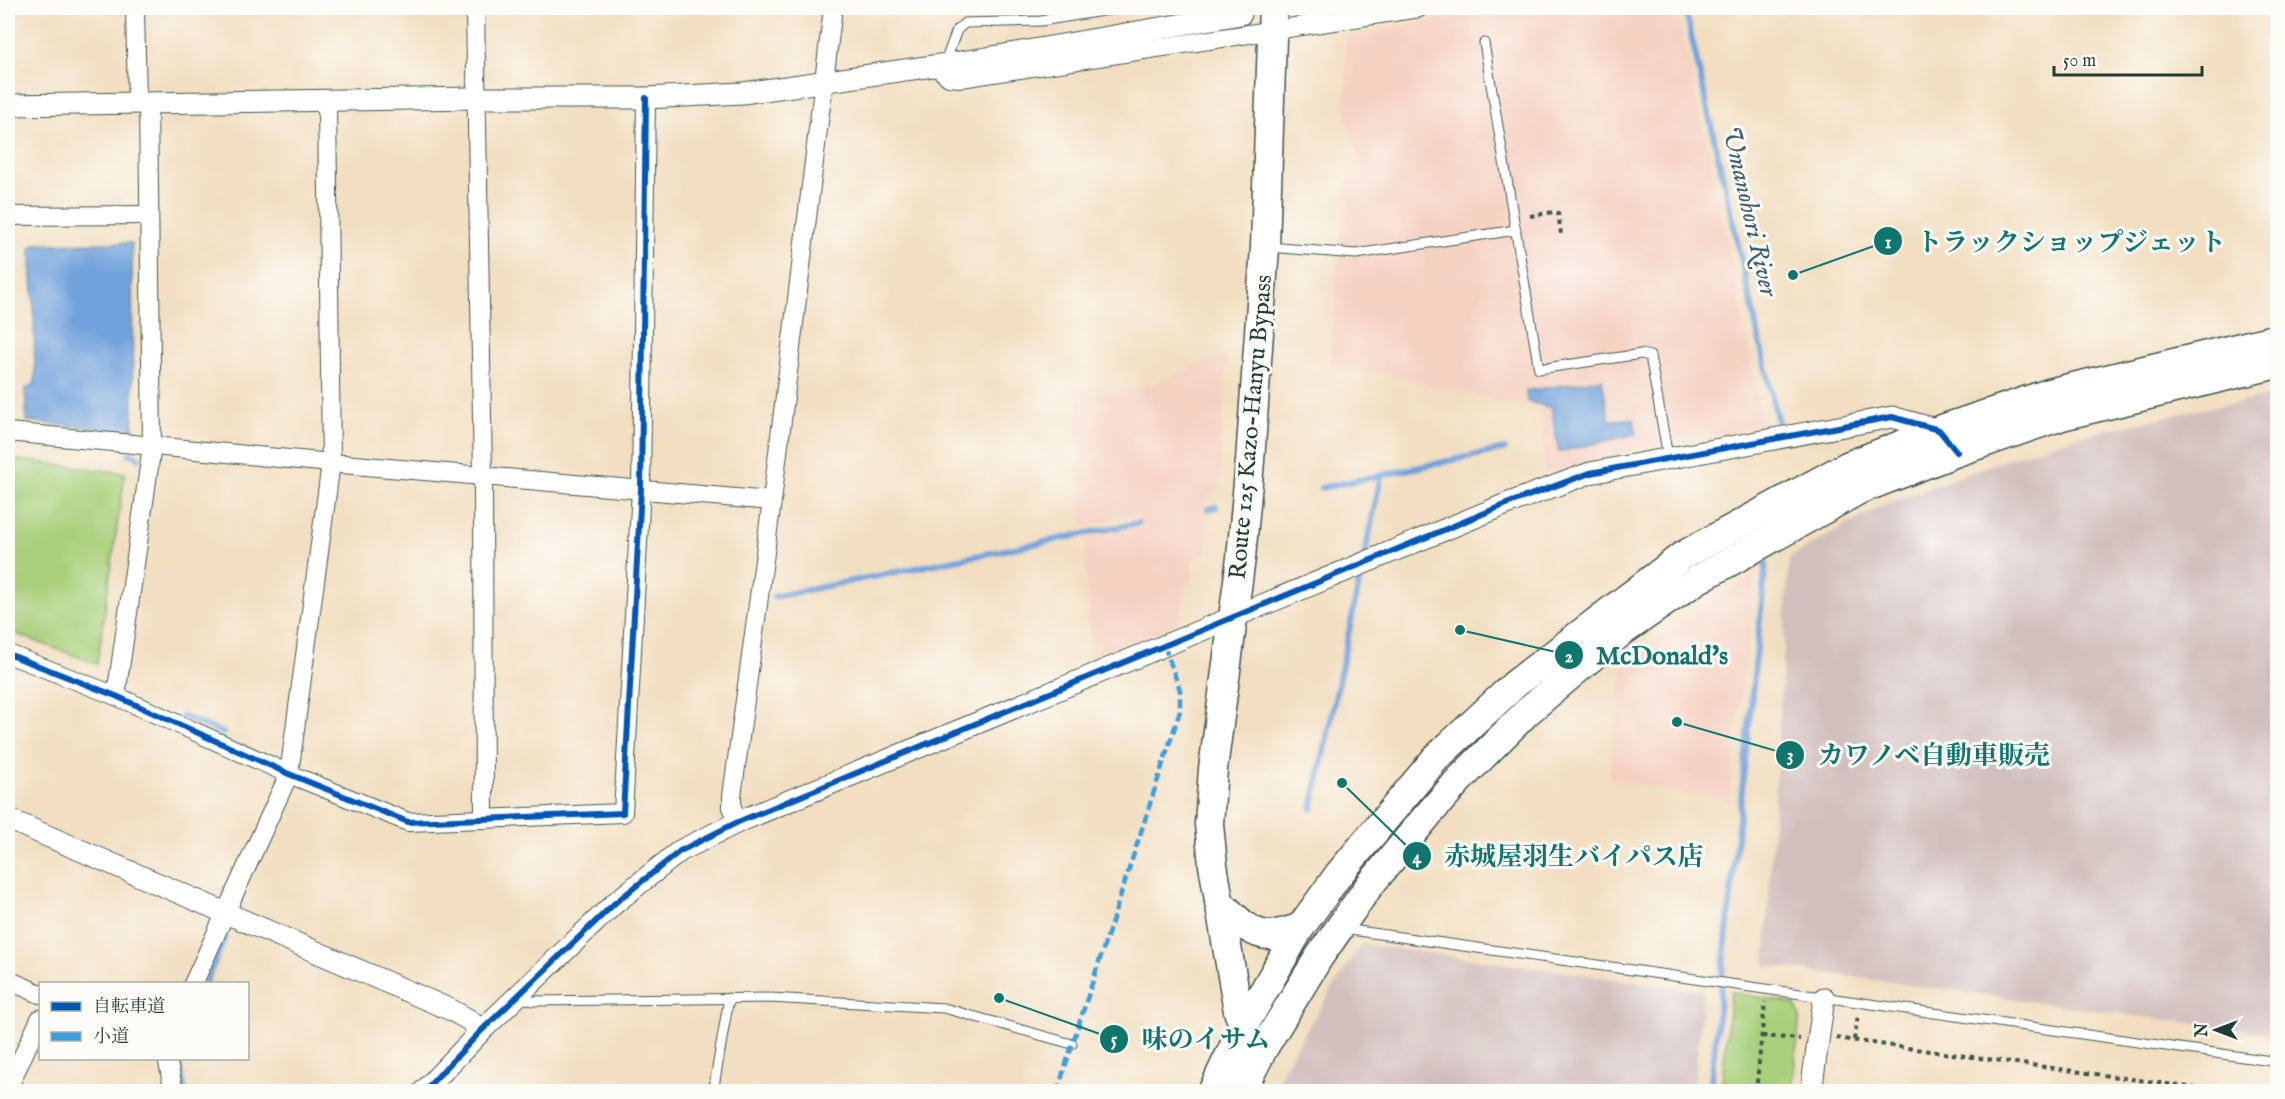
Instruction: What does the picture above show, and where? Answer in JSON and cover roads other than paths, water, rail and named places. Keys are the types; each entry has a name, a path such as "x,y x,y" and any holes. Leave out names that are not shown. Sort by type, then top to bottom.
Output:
{"highway":[{"name":"Route 125 Kazo-Hanyu Bypass","path":"1263,1049 1248,1036 1238,1011 1213,865 1209,824 1213,769 1249,472 1265,247 1272,19"},
{"path":"1212,1092 1243,1027 1300,928 1339,874 1436,758 1524,677 1682,556 1847,466 1939,430 2052,392 2277,338"},
{"path":"1241,1092 1263,1049 1299,989 1339,928 1400,847 1460,779 1527,712 1620,633 1696,580 1859,490 1957,452 2062,416 2277,364"},
{"path":"1219,902 1244,926 1257,932 1270,935 1300,928"}],"street":[{"path":"116,696 152,446 149,215 135,8"},
{"path":"475,8 483,476 484,819"},
{"path":"738,822 732,807 732,796 772,501 833,8"},
{"path":"940,65 949,77 961,78 1272,19 1419,8"},
{"path":"8,105 475,98 646,98 743,93 940,65 1241,14"},
{"path":"8,654 116,696 289,774 408,822 623,813 641,489 646,98"},
{"path":"194,982 289,774 331,463 327,100"},
{"path":"8,216 149,215"},
{"path":"423,1092 481,1031 615,903 680,851 738,822 1509,503 1590,472 1892,417 1939,430 1957,452"},
{"path":"8,432 331,463 772,501"},
{"path":"8,819 451,1010 469,1020 481,1031"},
{"path":"8,980 39,994"},
{"path":"1811,1092 1824,998"},
{"path":"8,1088 39,1020"},
{"path":"167,1060 174,1092"}],"lane":[{"path":"940,65 957,30 965,23 1041,21 1121,8"},
{"path":"1484,43 1539,369 1641,354 1650,356 1668,457"},
{"path":"1265,247 1356,254 1516,230"},
{"path":"1339,928 2277,1062"},
{"path":"518,997 533,1001 729,998 944,1008 1072,1044"},
{"path":"713,1092 729,998"}],"water":[{"path":"132,243 133,433 27,421 25,389 35,384 34,306 30,248 33,248 33,244"},
{"path":"1602,379 1609,420 1634,419 1636,434 1559,452 1551,408 1527,401 1526,391"}],"waterway":[{"name":"Umanohori River","path":"1685,8 1778,423"},
{"path":"1321,488 1505,449"},
{"path":"129,454 139,459"},
{"path":"1364,559 1381,476"},
{"path":"1208,509 1216,507"},
{"path":"773,597 1138,523"},
{"name":"Umanohori River","path":"1710,1092 1766,563"},
{"path":"1312,809 1362,569"},
{"path":"182,716 223,733"},
{"path":"206,982 225,937"},
{"path":"178,1060 185,1092"}],"place":[{"name":"トラックショップジェット","path":"1793,275"},
{"name":"McDonald's","path":"1460,630"},
{"name":"カワノベ自動車販売","path":"1677,722"},
{"name":"赤城屋羽生バイパス店","path":"1342,783"},
{"name":"味のイサム","path":"999,998"}]}
